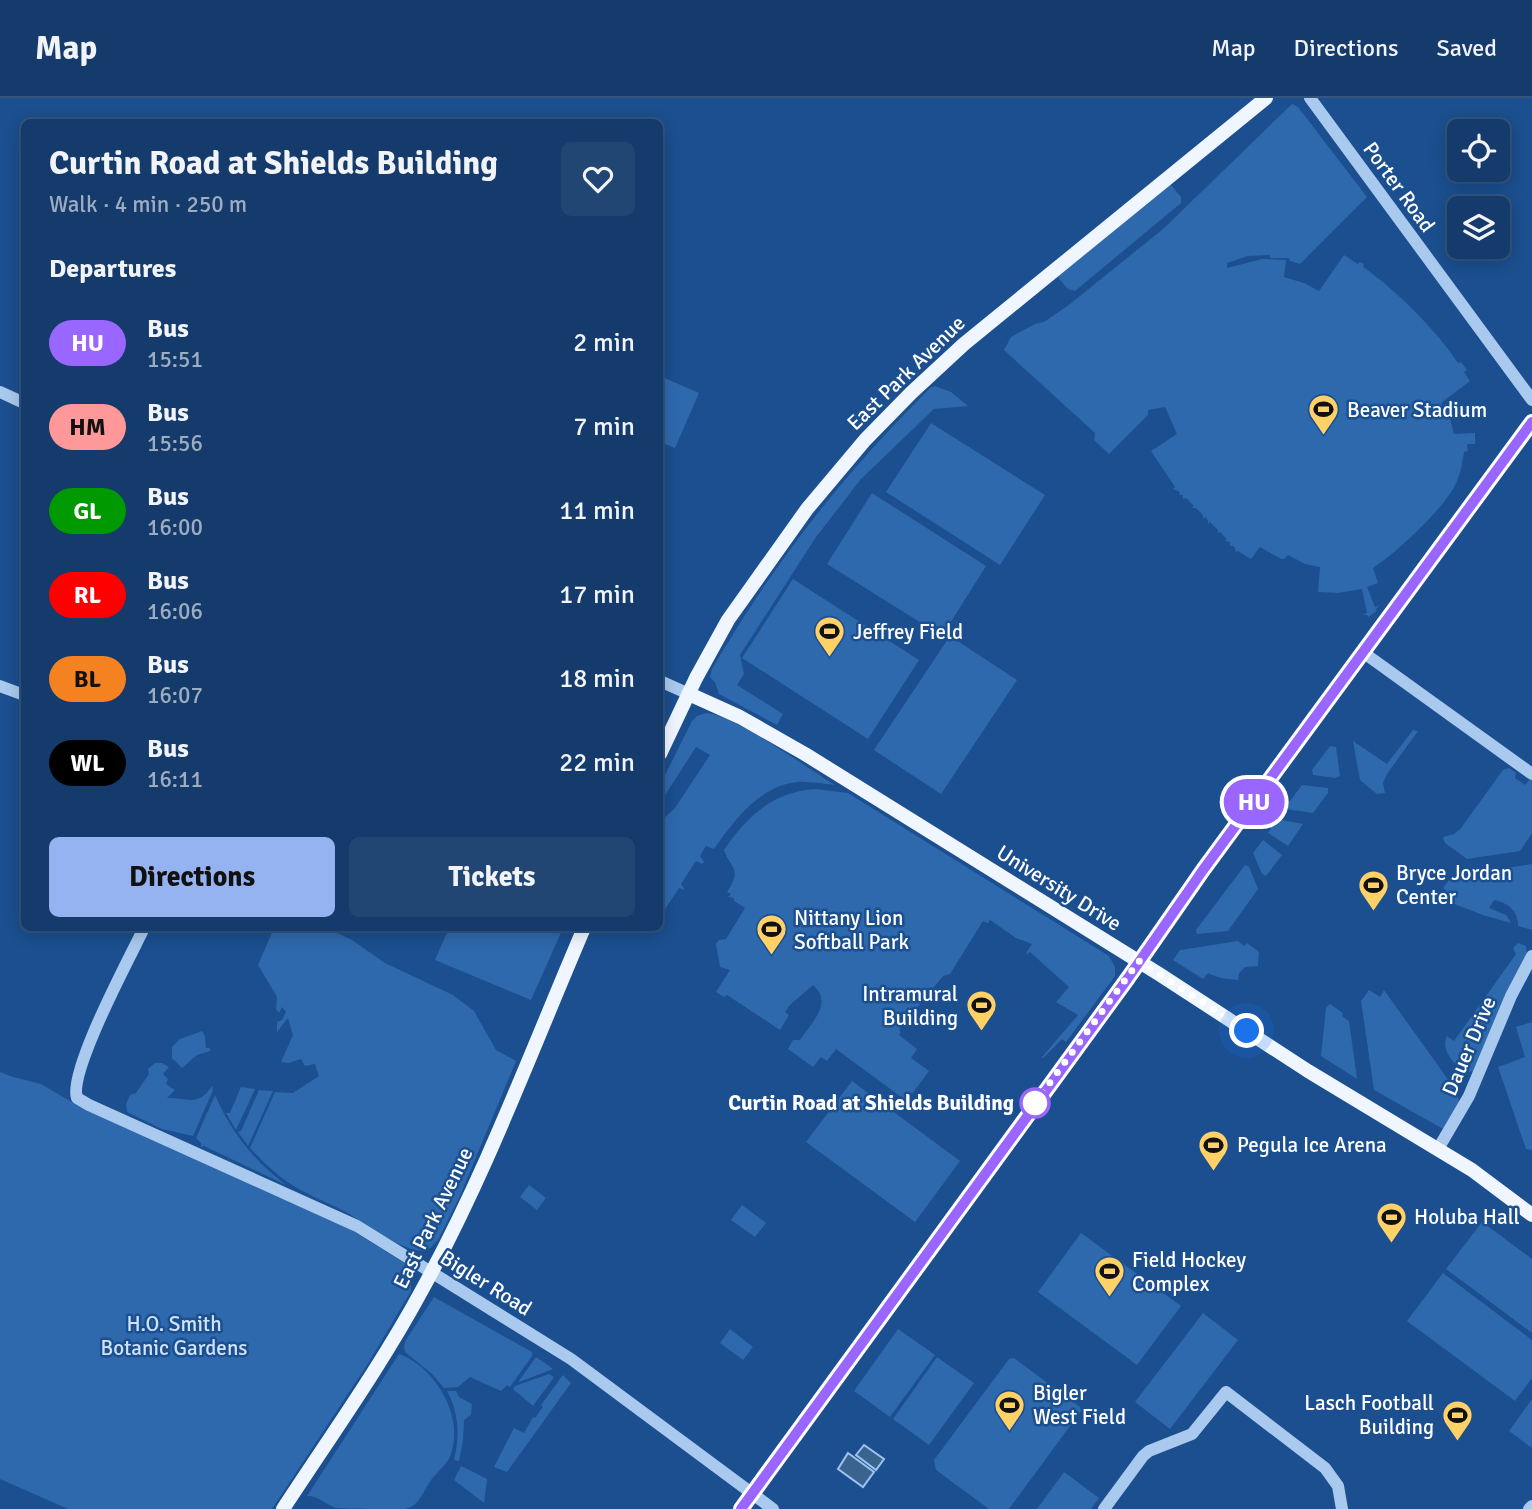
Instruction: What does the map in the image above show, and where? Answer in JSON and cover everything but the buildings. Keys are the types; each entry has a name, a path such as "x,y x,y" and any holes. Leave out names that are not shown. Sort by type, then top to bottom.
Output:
{"main road":[{"name":"East Park Avenue","path":"663,748 715,642 757,576 820,492 893,411 964,344 1266,98"},
{"name":"University Drive","path":"689,694 740,717 805,754 1139,961 1308,1071 1472,1170 1532,1215"},
{"name":"East Park Avenue","path":"283,1509 395,1338 432,1272 473,1189 583,931"}],"street":[{"name":"Porter Road","path":"1310,98 1532,400"},
{"path":"0,392 21,402"},
{"path":"741,1509 1210,860 1532,422"},
{"path":"1364,653 1532,774"},
{"name":"University Drive","path":"663,682 689,694"},
{"path":"0,686 21,694"},
{"name":"Bigler Road","path":"143,931 84,1056 77,1082 77,1098 337,1216 432,1272 571,1359 773,1509"},
{"name":"Dauer Drive","path":"1438,1149 1469,1096 1511,996 1532,956"},
{"path":"1104,1509 1143,1456 1149,1451 1192,1434 1226,1392 1325,1468 1338,1486 1342,1509"}],"green space":[{"name":"Beaver Stadium","path":"1292,104 1298,107 1367,197 1300,264 1290,261 1289,258 1270,258 1270,255 1248,256 1227,263 1227,268 1262,259 1286,260 1284,277 1319,291 1344,255 1358,264 1360,262 1415,311 1458,363 1461,362 1470,381 1441,403 1450,419 1454,434 1475,433 1475,444 1467,444 1468,451 1464,452 1455,484 1438,510 1405,543 1373,568 1378,583 1367,587 1375,607 1380,605 1377,611 1368,617 1362,615 1367,613 1362,589 1338,593 1318,592 1320,567 1305,564 1288,555 1281,559 1260,547 1251,559 1236,552 1234,546 1225,541 1227,539 1220,532 1217,533 1218,530 1210,522 1208,524 1205,517 1203,519 1203,515 1196,508 1192,508 1194,506 1186,498 1183,499 1183,495 1179,495 1180,492 1173,489 1175,487 1151,451 1177,434 1165,407 1148,410 1148,415 1109,454 1094,440 1095,433 1004,350 1011,337 1044,322 1070,304 1163,229"},
{"path":"1170,184 1181,197 1181,203 1075,291 1068,289 1056,275"},
{"path":"663,377 699,393 675,448 663,443"},
{"path":"935,386 951,392 968,406 934,409 861,479 816,537 740,655 744,674 737,685 783,714 777,725 719,694 710,677 712,669 785,556 868,454 930,388"},
{"path":"931,423 1045,495 1000,565 886,492"},
{"path":"872,493 986,566 942,636 827,564"},
{"name":"Jeffrey Field","path":"793,579 919,660 868,739 742,658"},
{"path":"950,636 1017,680 941,794 874,750"},
{"path":"706,713 719,716 752,732 835,785 797,782 771,790 759,798 730,827 714,849 706,846 700,856 704,862 702,864 696,861 681,884 685,890 679,888 663,912 663,819 675,808 710,755 696,747 663,798 663,779 697,716"},
{"path":"1413,730 1418,731 1383,783 1385,793 1377,794 1360,780 1353,741 1387,764"},
{"path":"1330,746 1336,747 1340,776 1335,778 1313,775 1312,770"},
{"path":"1509,768 1516,773 1515,778 1525,785 1532,780 1532,833 1520,851 1467,859 1445,843 1443,837 1454,834 1461,828 1503,770"},
{"path":"1302,785 1328,788 1328,793 1313,813 1286,809"},
{"path":"815,789 848,793 1109,956 1115,967 1115,976 1066,1042 1062,1039 1042,1057 1078,1015 1056,1002 1069,987 1030,952 1026,953 1032,944 1016,938 990,920 988,923 983,921 950,974 943,976 899,1030 899,1035 917,1049 911,1058 929,1071 912,1094 909,1093 904,1099 836,1049 827,1061 821,1057 813,1067 788,1049 793,1040 800,1040 821,1006 819,992 813,985 790,1005 785,1012 789,1015 780,1030 727,995 724,997 716,992 730,970 720,967 716,944 719,940 726,939 745,908 734,901 734,898 728,897 731,894 727,892 735,873 724,850 762,808 786,795"},
{"path":"1277,819 1303,824 1288,846 1268,833"},
{"path":"1263,840 1282,855 1266,876 1262,874 1253,853"},
{"path":"1532,864 1532,930 1518,926 1514,912 1504,903 1494,900 1489,908 1506,915 1511,923 1449,902 1453,896 1443,888 1452,876"},
{"path":"1245,865 1249,867 1258,889 1228,931 1197,934 1196,930"},
{"path":"273,931 333,931 352,940 385,963 453,995 474,1011 496,1050 516,1061 459,1198 438,1240 427,1251 395,1242 344,1211 300,1190 276,1174 250,1148 275,1092 293,1093 319,1076 315,1064 305,1066 301,1059 289,1063 281,1062 293,1035 288,1018 277,1032 277,1022 282,1020 286,1012 282,1007 279,1013 276,1009 277,997 258,965"},
{"path":"448,931 562,931 531,1000 435,960"},
{"path":"1238,941 1244,946 1247,943 1259,952 1258,966 1245,967 1239,973 1238,980 1208,973 1203,979 1173,960 1180,950"},
{"path":"1518,943 1526,946 1527,954 1473,1071 1465,1073 1447,1051 1447,1036 1454,1041 1516,954 1513,948"},
{"path":"1369,990 1380,997 1384,990 1457,1092 1459,1102 1443,1129 1374,1090 1361,1001"},
{"path":"1330,1004 1349,1021 1357,1079 1321,1056 1326,1008"},
{"path":"1532,1022 1532,1150 1526,1149 1498,1067 1525,1057 1516,1027"},
{"path":"202,1031 206,1048 210,1048 210,1051 197,1055 182,1068 172,1058 172,1047 180,1039"},
{"path":"155,1063 169,1067 163,1074 168,1079 166,1084 175,1090 167,1098 197,1099 212,1086 213,1090 193,1136 162,1129 127,1112 126,1104 130,1095 136,1093 149,1074 148,1069"},
{"name":"H.O. Smith Botanic Gardens","path":"0,1072 41,1084 77,1105 342,1224 411,1267 411,1291 369,1362 272,1509 68,1509 0,1479"},
{"path":"852,1081 960,1161 915,1222 806,1142"},
{"path":"241,1087 255,1089 236,1130 226,1113 230,1113"},
{"path":"259,1090 273,1091 248,1146 238,1132 241,1131"},
{"path":"215,1095 244,1145 286,1185 204,1146 201,1147 196,1138"},
{"path":"529,1185 546,1198 537,1210 520,1197"},
{"path":"742,1205 766,1223 755,1237 731,1220"},
{"path":"1482,1222 1532,1259 1532,1333 1446,1269"},
{"name":"Field Hockey Complex","path":"1081,1233 1181,1306 1137,1365 1038,1292"},
{"path":"1443,1273 1532,1340 1532,1378 1515,1401 1407,1321"},
{"path":"434,1297 532,1352 532,1356 510,1387 507,1385 501,1391 470,1377 458,1387 444,1388 432,1374 405,1352 406,1340"},
{"path":"1203,1313 1238,1340 1170,1429 1135,1402"},
{"path":"730,1329 753,1347 743,1360 720,1343"},
{"path":"898,1329 935,1355 890,1417 854,1391"},
{"path":"399,1354 424,1369 435,1381 450,1409 454,1439 447,1461 417,1502 405,1509 336,1508 307,1496"},
{"path":"536,1357 553,1369 519,1382 519,1381"},
{"path":"937,1357 974,1383 929,1445 893,1419"},
{"name":"Bigler West Field","path":"1014,1358 1080,1407 1081,1411 1009,1509 989,1509 936,1470 934,1460 1009,1359"},
{"path":"549,1374 554,1377 533,1406 513,1389 515,1386"},
{"path":"563,1375 571,1383 507,1472 494,1467 514,1428 524,1433"},
{"path":"447,1391 456,1391 459,1397 472,1404 471,1415 464,1420 459,1461 454,1460 457,1425"},
{"path":"1532,1399 1532,1448 1509,1431"},
{"path":"461,1466 487,1479 484,1503 454,1480"},
{"path":"1064,1472 1099,1498 1091,1509 1037,1509"}],"shaded area":[{"path":"864,1445 884,1459 876,1470 856,1455"},
{"path":"848,1453 874,1472 863,1487 838,1469"}],"bus line":[{"name":"HU","path":"741,1509 1128,978 1203,870 1532,422"}],"place":[{"name":"Beaver Stadium","path":"1324,437"},
{"name":"Jeffrey Field","path":"830,659"},
{"name":"Bryce Jordan Center","path":"1373,912"},
{"name":"Nittany Lion Softball Park","path":"771,957"},
{"name":"Intramural Building","path":"981,1033"},
{"name":"Curtin Road at Shields Building","path":"1035,1103"},
{"name":"Pegula Ice Arena","path":"1214,1172"},
{"name":"Holuba Hall","path":"1391,1244"},
{"name":"Field Hockey Complex","path":"1109,1299"},
{"name":"Bigler West Field","path":"1010,1432"},
{"name":"Lasch Football Building","path":"1457,1442"}],"route":[{"path":"1035,1103 1139,961 1247,1031"}]}
